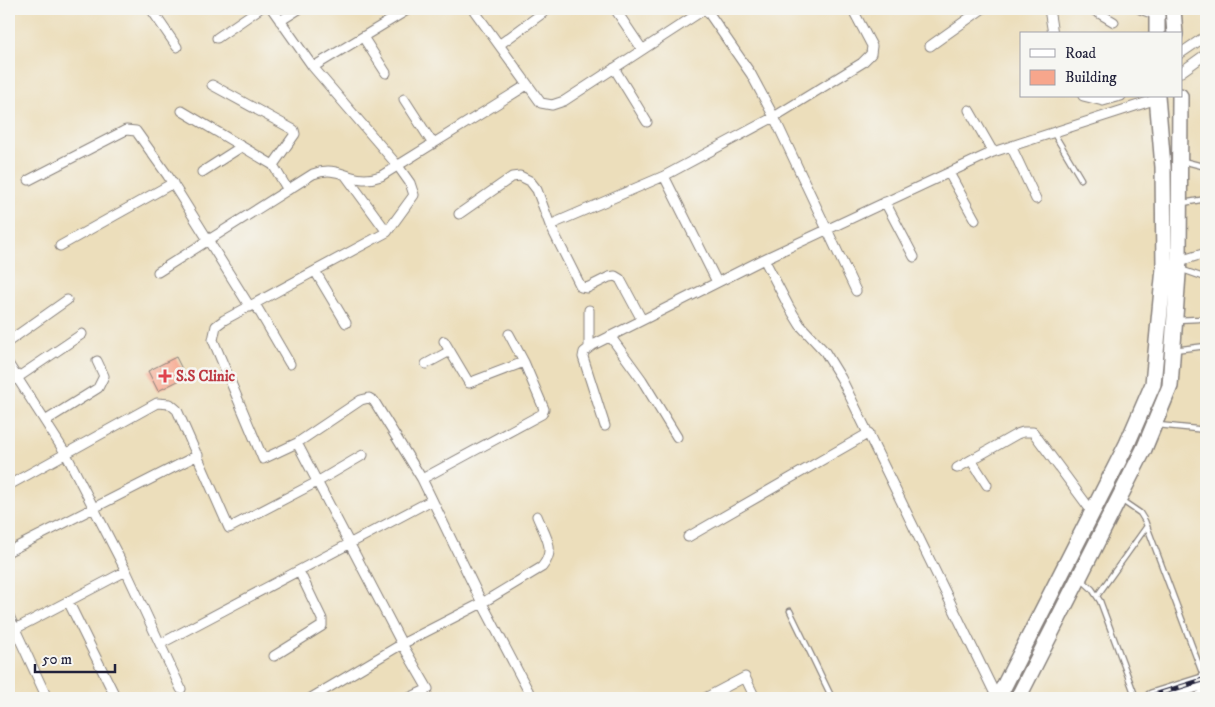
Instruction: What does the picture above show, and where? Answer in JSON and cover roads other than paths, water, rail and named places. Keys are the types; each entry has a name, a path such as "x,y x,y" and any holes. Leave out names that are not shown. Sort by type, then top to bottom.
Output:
{"main road":[{"path":"1173,9 1175,32"},
{"path":"1157,12 1157,32"},
{"path":"1018,698 1119,499 1170,386 1175,320 1174,266 1157,98"},
{"path":"998,698 1093,513 1127,444 1153,384 1174,266 1179,203 1180,98"},
{"path":"1152,698 1206,681"},
{"path":"1202,698 1206,697"}],"street":[{"path":"151,9 177,46"},
{"path":"216,38 259,9"},
{"path":"272,9 313,67 398,166 410,183 414,194 387,232 216,326 213,340 263,459 297,443 361,400 369,398 374,400 422,479 482,603 532,698"},
{"path":"280,21 298,9"},
{"path":"313,67 409,9"},
{"path":"473,9 527,85 542,103 552,105 564,101 705,9 751,74 829,229 856,291"},
{"path":"499,45 548,9"},
{"path":"615,9 642,49"},
{"path":"930,46 982,9"},
{"path":"1050,9 1053,32"},
{"path":"1092,9 1114,22"},
{"path":"1140,9 1157,12"},
{"path":"550,225 664,176 774,117 862,63 871,54 872,46 854,12"},
{"path":"1182,52 1206,36"},
{"path":"363,37 386,73"},
{"path":"1182,71 1206,54"},
{"path":"614,68 647,122"},
{"path":"212,85 294,130 294,134 273,165"},
{"path":"158,272 313,174 326,170 363,181 372,180 398,166 527,85"},
{"path":"1091,98 1103,101 1114,98"},
{"path":"605,426 583,357 584,352 588,348 764,259 992,152 1154,98"},
{"path":"404,100 433,144"},
{"path":"969,110 992,152"},
{"path":"182,111 273,165 288,190"},
{"path":"29,180 131,129 143,137 208,241 253,305 290,364"},
{"path":"1012,146 1036,199"},
{"path":"202,172 241,147"},
{"path":"949,173 975,220"},
{"path":"346,176 387,232"},
{"path":"459,214 505,181 520,176 530,181 538,190 550,225 581,287 587,288 615,276 620,279 642,320"},
{"path":"664,176 717,282"},
{"path":"60,246 173,183"},
{"path":"885,202 914,257"},
{"path":"1174,266 1206,253"},
{"path":"764,259 796,319 825,352 841,378 998,698"},
{"path":"315,271 346,323"},
{"path":"9,341 67,300"},
{"path":"588,348 589,310"},
{"path":"17,378 82,334"},
{"path":"422,479 542,414 544,409 524,362 509,334"},
{"path":"610,336 642,380 677,437"},
{"path":"444,341 469,383 524,362"},
{"path":"426,364 450,351"},
{"path":"44,421 98,388 104,376 97,361"},
{"path":"9,365 66,454 162,643 181,689"},
{"path":"9,486 157,403 163,402 176,410 198,455 229,528 317,482 363,455"},
{"path":"958,468 1023,432 1033,432 1093,513"},
{"path":"688,536 869,433"},
{"path":"297,443 402,644 428,688 409,698"},
{"path":"9,551 198,455"},
{"path":"972,460 987,485"},
{"path":"162,643 432,500"},
{"path":"310,698 402,644 482,603 542,568 549,559 550,550 537,516"},
{"path":"274,656 322,626 322,619 299,570"},
{"path":"15,629 126,571"},
{"path":"68,601 116,698"},
{"path":"9,616 46,698"},
{"path":"705,698 745,677 755,698"}],"lane":[{"path":"1053,132 1081,179"},
{"path":"1180,160 1206,167"},
{"path":"1179,203 1206,199"},
{"path":"1174,266 1197,273 1206,278"},
{"path":"1175,320 1188,321 1206,315"},
{"path":"1173,350 1206,346"},
{"path":"1154,424 1206,430"},
{"path":"1119,499 1140,513 1147,526 1206,681"},
{"path":"1098,596 1147,526"},
{"path":"1079,578 1098,596 1136,698"},
{"path":"790,611 832,698"}],"railway":[{"path":"1145,698 1206,679"}],"place":[{"name":"S.S Clinic","path":"165,376"}]}
